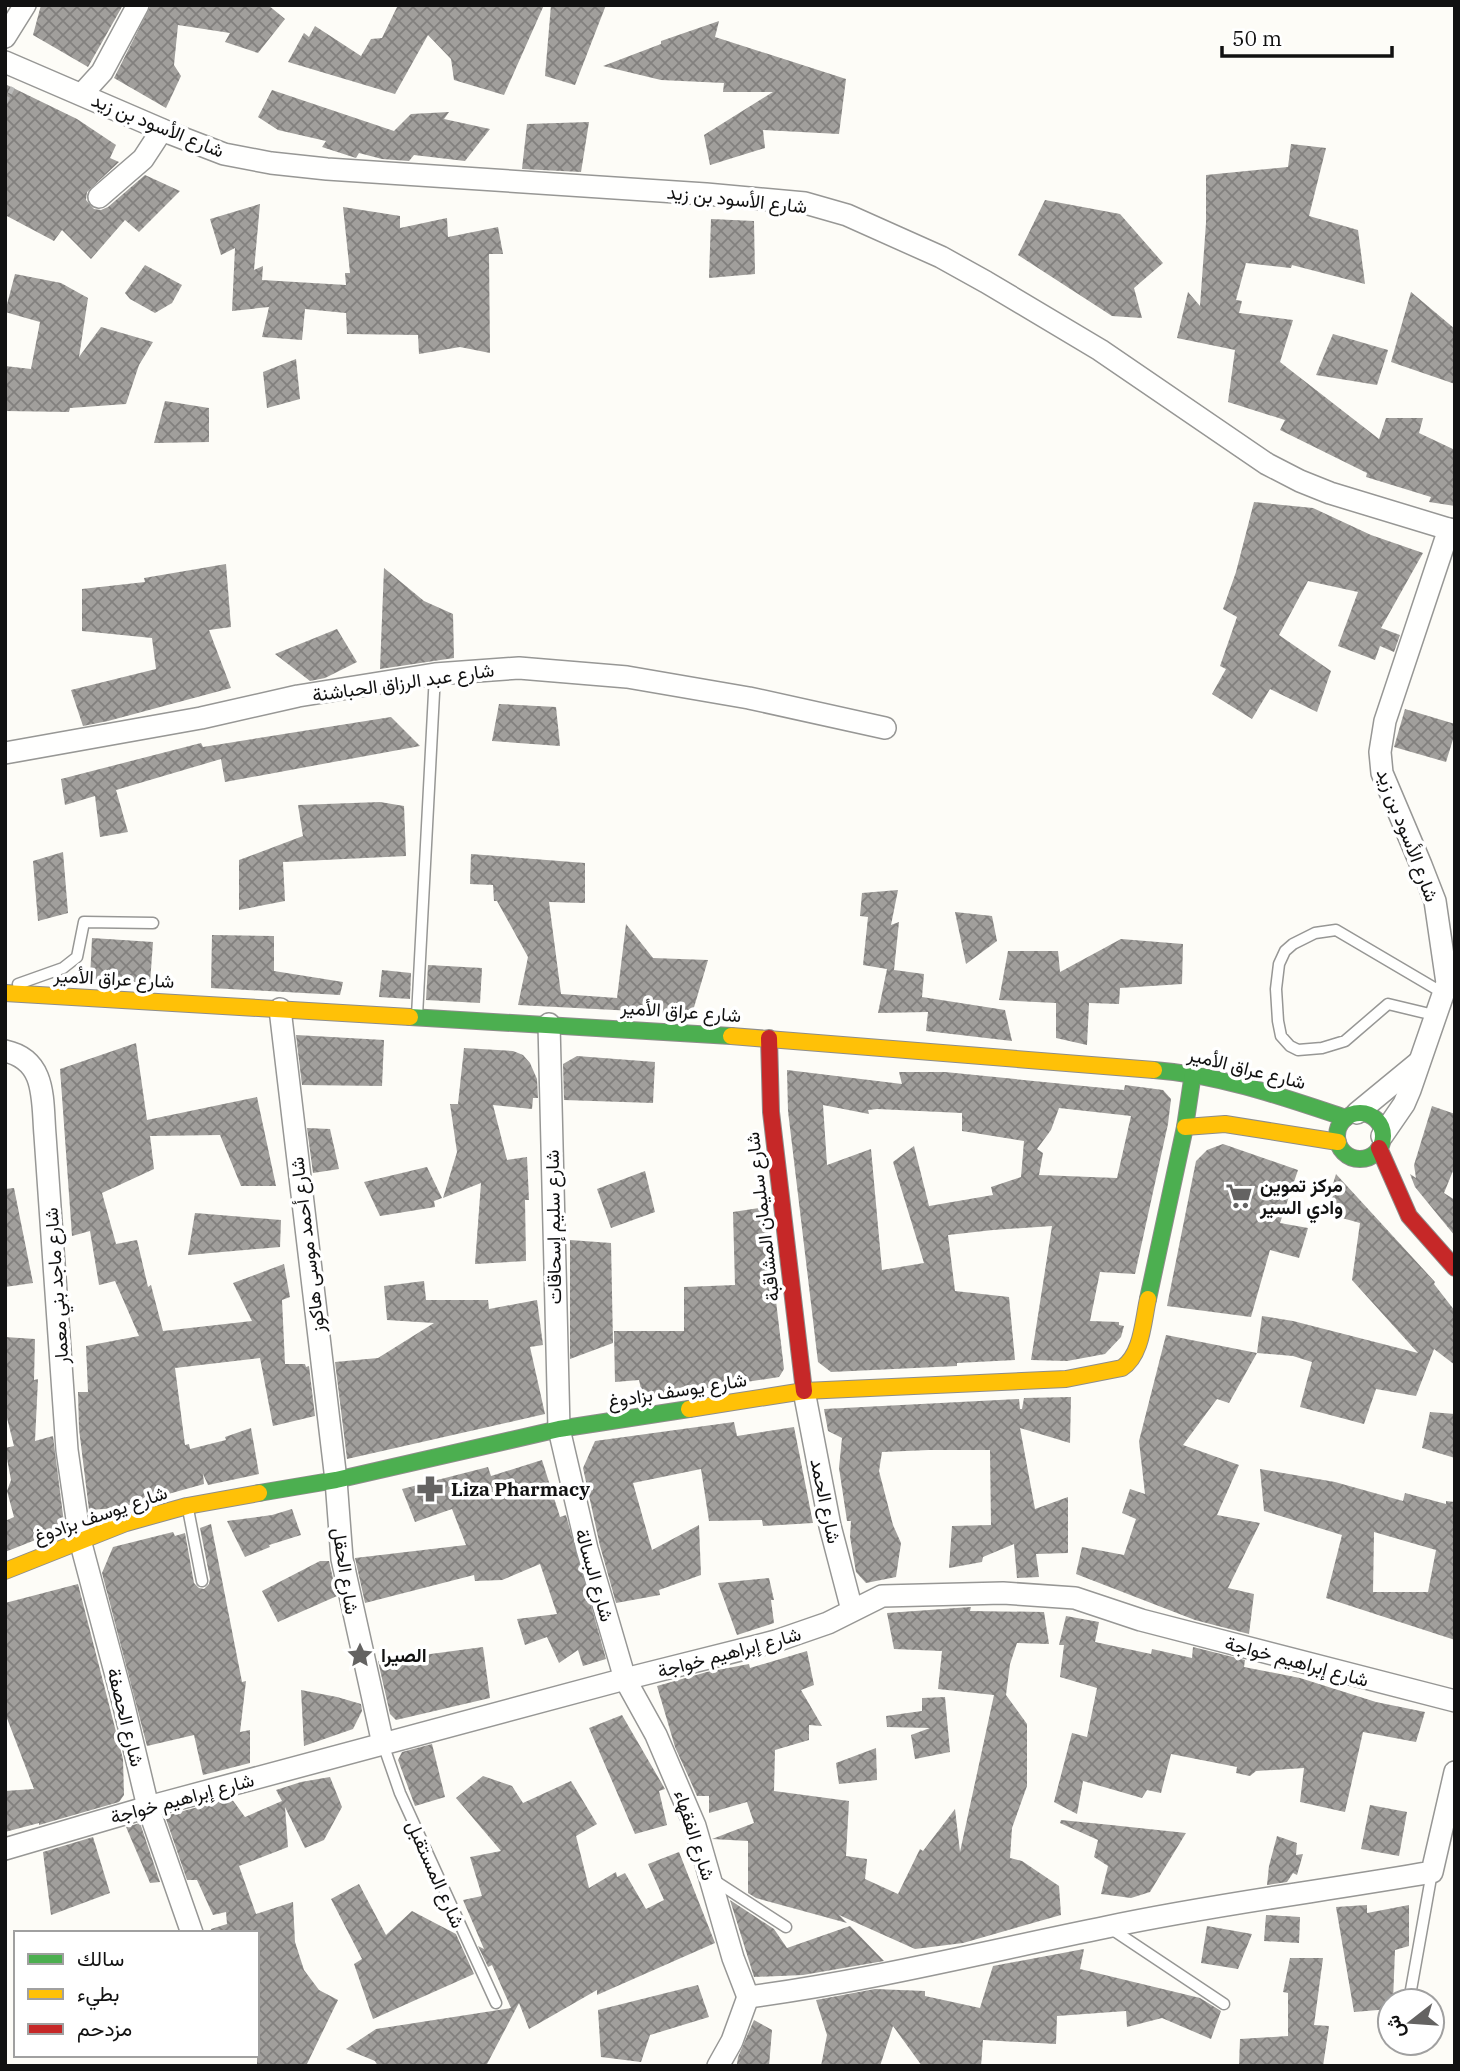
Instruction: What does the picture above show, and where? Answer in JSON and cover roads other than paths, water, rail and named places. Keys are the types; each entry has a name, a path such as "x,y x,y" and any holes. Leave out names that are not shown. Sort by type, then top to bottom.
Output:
{"main road":[{"name":"شارع عراق الأمير","path":"5,991 769,1038 1193,1073 1352,1116"},
{"name":"شارع سليمان المشاقبة","path":"769,1038 771,1112 804,1391"},
{"path":"1193,1073 1185,1127 1225,1124 1338,1142"},
{"path":"1409,1216 1401,1214 1359,1159 1345,1154 1338,1142 1338,1129 1352,1116 1367,1114 1375,1119 1380,1127 1380,1142 1409,1216 1455,1268"},
{"name":"شارع يوسف بزادوغ","path":"5,1571 127,1523 187,1506 336,1480 559,1429 804,1391 1066,1379 1122,1368 1130,1363 1136,1352 1185,1127"},
{"path":"1359,1159 1374,1154 1380,1142"}],"street":[{"path":"5,37 24,5"},
{"path":"82,94 102,72 138,5"},
{"name":"شارع الأسود بن زيد","path":"5,62 224,154 293,166 805,203 847,215 941,257 986,282 1100,350 1278,469 1330,493 1452,530 1385,721 1380,752 1381,773 1421,864 1434,901 1448,984"},
{"path":"99,197 143,159 162,130"},
{"name":"شارع عبد الرزاق الحباشنة","path":"5,753 201,718 298,696 435,674 519,668 627,677 749,698 885,728"},
{"path":"1380,1142 1404,1104 1434,1015 1448,984"},
{"name":"شارع أحمد موسى هاكوز","path":"280,1009 336,1480"},
{"name":"شارع سليم إسحاقات","path":"549,1024 559,1429"},
{"name":"شارع ماجد بني معمار","path":"5,1051 18,1054 36,1070 42,1098 67,1450 80,1540"},
{"path":"1352,1116 1419,1062"},
{"name":"شارع الحمد","path":"804,1391 827,1514 852,1610"},
{"name":"شارع البسالة","path":"559,1429 587,1549 625,1679"},
{"name":"شارع الحقل","path":"336,1480 346,1586 383,1744"},
{"name":"شارع الحصفة","path":"80,1540 148,1807 191,1931"},
{"name":"شارع إبراهيم خواجة","path":"5,1849 148,1807 776,1641 806,1632 882,1596 1026,1593 1075,1598 1141,1620 1455,1702"},
{"name":"شارع الفقهاء","path":"625,1679 646,1714 695,1826 733,1958 748,1997"},
{"path":"718,2066 732,2041 748,1997 789,1992 952,1961 1108,1926 1432,1872 1455,1772"}],"lane":[{"path":"417,1016 435,674"},
{"path":"5,991 63,968 76,957 85,922 153,923"},
{"path":"1434,1015 1388,1004 1345,1041 1322,1048 1298,1050 1290,1046 1282,1036 1278,1021 1276,989 1279,964 1285,951 1293,944 1315,933 1336,930 1448,984"},
{"path":"187,1506 202,1581"},
{"name":"شارع المستقبل","path":"383,1744 400,1793 496,2003"},
{"path":"1411,1987 1432,1872"},
{"path":"709,1877 786,1927"},
{"path":"1108,1926 1224,2004"}],"place":[{"name":"مركز تموين وادي السير","path":"1239,1196"},
{"name":"Liza Pharmacy","path":"430,1489"},
{"name":"الصيرا","path":"360,1655"}]}
